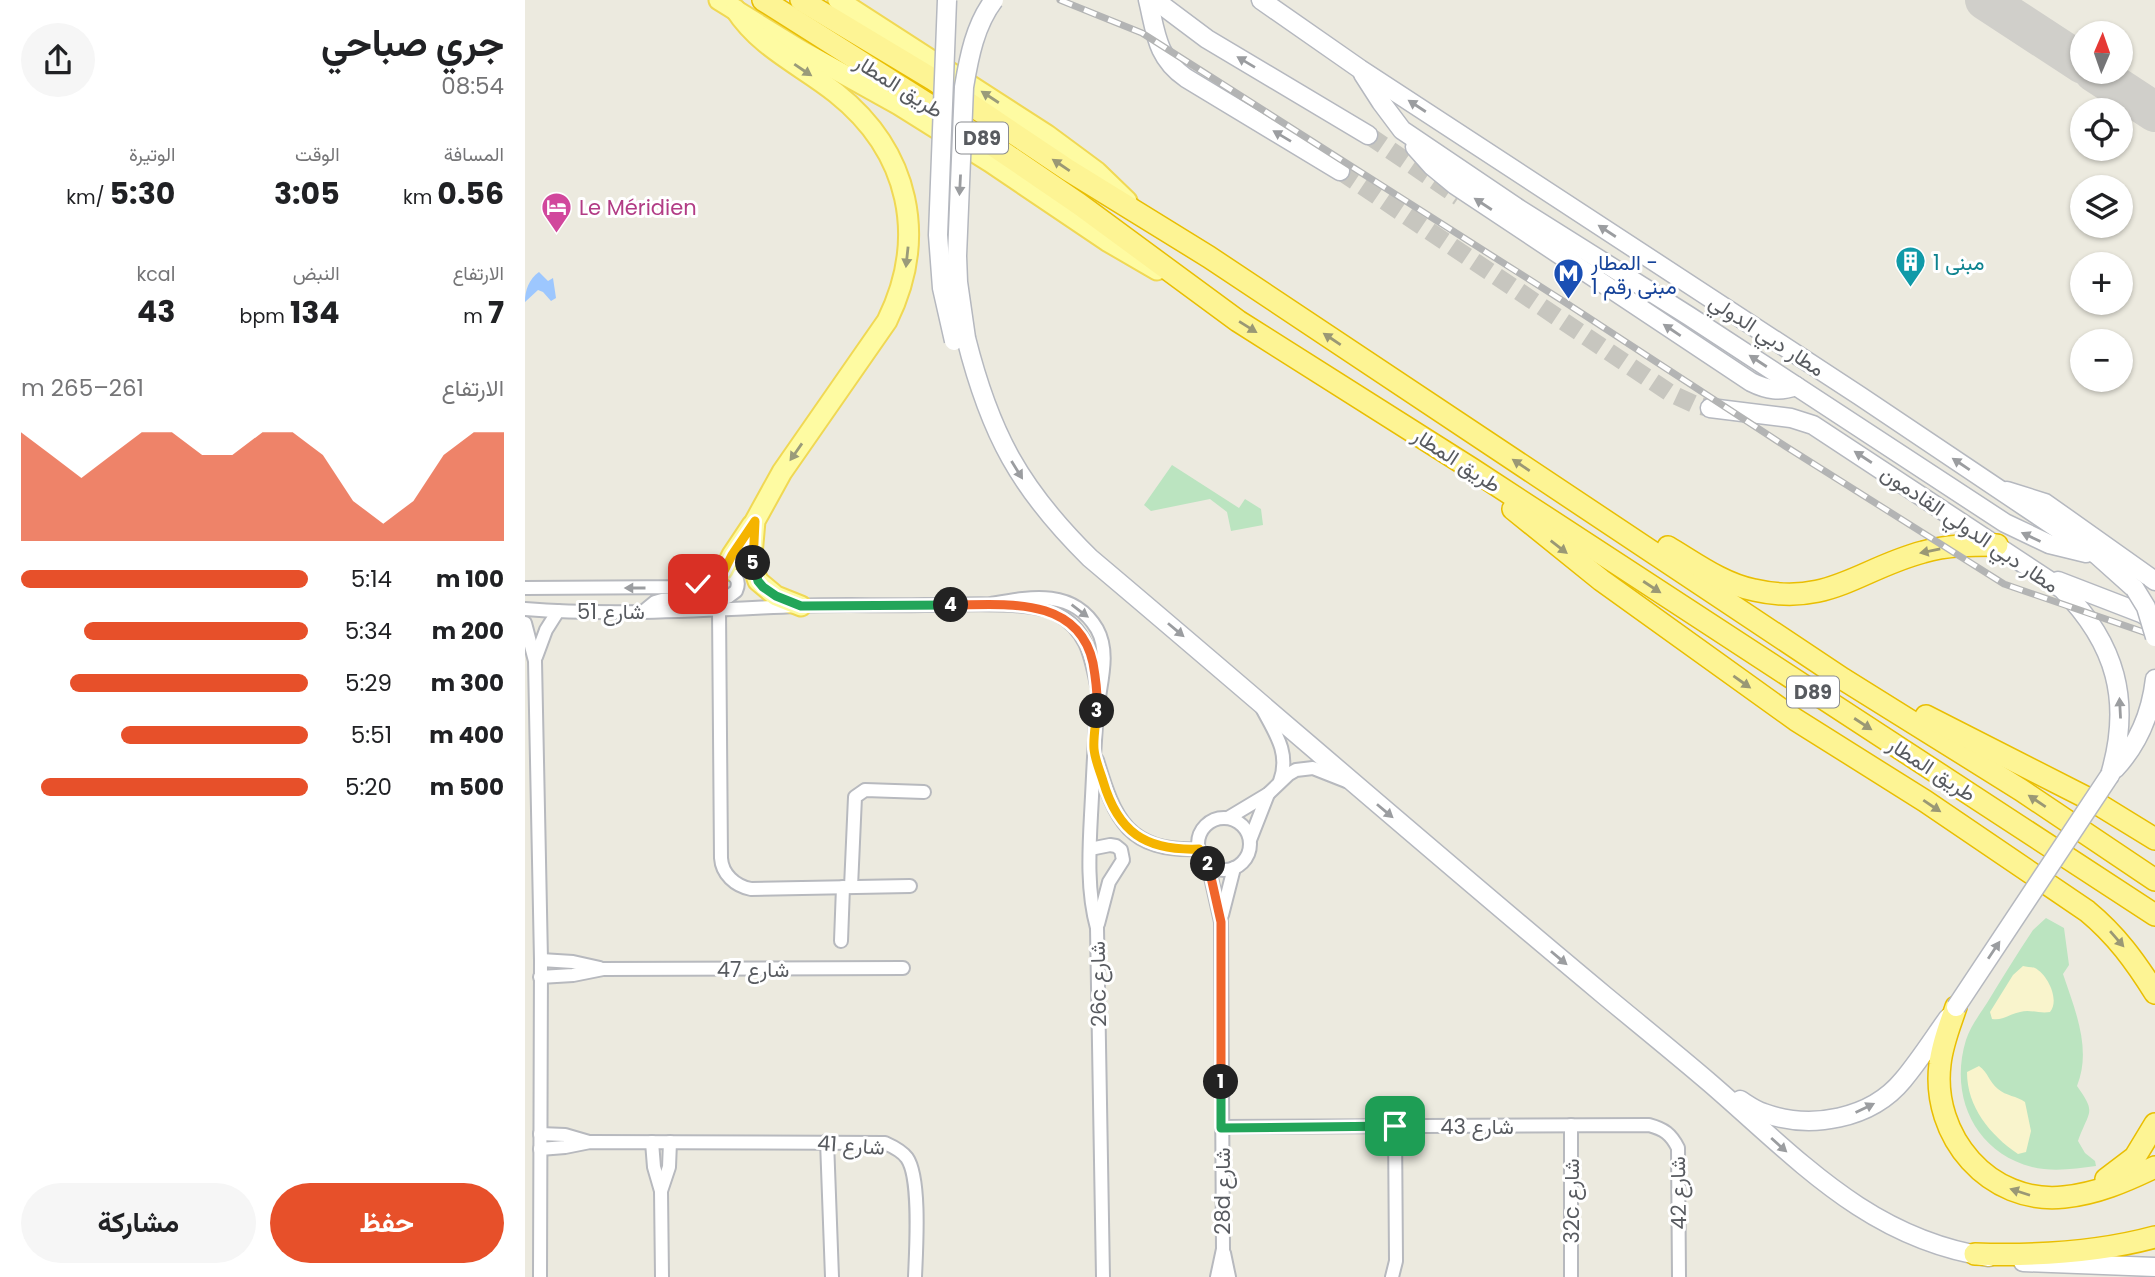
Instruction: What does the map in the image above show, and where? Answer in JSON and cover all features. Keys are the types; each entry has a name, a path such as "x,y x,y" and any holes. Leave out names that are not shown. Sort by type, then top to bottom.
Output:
{"highway":[{"name":"طريق المطار","path":"763,0 994,146 1079,204 1238,321 1472,469 2155,915"},
{"name":"طريق المطار","path":"801,0 934,80 1068,170 1209,257 1598,518 1843,679 2021,790 2155,880"},
{"path":"1472,469 1556,546 1654,619 1796,720 1925,801 2087,911 2110,930 2155,993"},
{"path":"1598,518 1634,528 1729,581 1753,590 1779,594 1822,592 1923,552 1948,547 1997,545"},
{"path":"1813,657 2093,800 2155,839"},
{"path":"1956,1007 1940,1064 1939,1085 1947,1126 1958,1147 1974,1166 1993,1181 2014,1191 2038,1197 2062,1198 2091,1193 2155,1167"},
{"path":"2062,1198 2101,1182 2119,1171 2135,1157 2155,1124"},
{"path":"1975,1254 2022,1255 2080,1251 2109,1248 2155,1237"}],"main road":[{"path":"838,0 1073,152 1119,192 1139,214"},
{"path":"947,0 938,235 942,288 1002,446 1027,487 1065,533 1090,558 1352,783 1710,1083 1812,1175 1881,1221 1935,1244 1975,1254 2034,1263 2155,1267"},
{"path":"960,340 957,256 964,87 976,33 994,0"},
{"path":"1148,0 1160,50 1170,66 1340,172"},
{"path":"1155,0 1207,39 1368,135"},
{"name":"مطار دبي الدولي","path":"1261,0 1360,69 2097,555 2135,589 2146,607 2155,637"},
{"path":"727,5 800,50 899,105 1107,241 1192,289"},
{"path":"724,571 782,472 887,321 898,299 909,251 904,194 894,164 879,136 859,112 761,41 727,5"},
{"path":"1360,69 1422,156 1455,185 1723,364 1762,387 1784,390 1796,386"},
{"path":"1402,130 1516,207 1685,314 1737,316"},
{"name":"مطار دبي الدولي","path":"1685,314 2005,523 2049,544 2097,555"},
{"name":"مطار دبي الدولي القادمون","path":"1724,373 1814,425 2040,573 2062,589 2081,608 2108,652 2116,677 2120,712 2117,751 2110,775"},
{"name":"مطار دبي الدولي القادمون","path":"1710,408 1791,418 1814,425"},
{"path":"1998,489 2014,491 2045,503 2155,581"},
{"path":"755,521 752,555 758,581 776,596 801,606"},
{"path":"2040,573 2155,621"},
{"path":"1710,1083 1762,1113 1792,1121 1822,1121 1852,1115 1880,1101 1902,1082 1956,1007 2110,775 2127,756 2140,735 2149,712 2155,679"}],"street":[{"path":"644,611 662,600 723,598 733,594 738,581 735,576 724,571"},
{"name":"شارع 51","path":"525,589 687,587 724,571"},
{"name":"شارع 51","path":"525,608 558,611 644,611 991,604 1043,609 1068,621 1086,641 1099,691"},
{"path":"719,610 721,858 724,871 738,885 751,889 910,886"},
{"path":"535,661 546,629 558,611"},
{"path":"525,623 535,661 541,960 540,1277"},
{"name":"26c شارع","path":"1099,691 1090,849 1091,900 1097,928 1103,1277"},
{"path":"1259,702 1283,751 1284,767 1280,782"},
{"path":"1094,749 1108,798 1121,821 1130,830 1140,838 1164,848 1199,849"},
{"path":"1268,794 1250,840 1248,855 1234,868 1218,869 1208,864 1202,858 1198,841 1205,826 1212,821 1228,818 1268,794 1296,770 1313,768 1352,783"},
{"path":"841,941 855,797 865,790 924,792"},
{"path":"1228,818 1245,828 1250,840"},
{"path":"1090,849 1116,846 1123,855 1123,860 1109,882 1097,928"},
{"name":"28d شارع","path":"1208,864 1221,922 1223,1249"},
{"name":"28d شارع","path":"1221,922 1234,868"},
{"name":"شارع 47","path":"541,960 573,962 603,969"},
{"name":"شارع 47","path":"540,977 573,975 603,969 903,968"},
{"name":"32c شارع","path":"1571,1125 1571,1277"},
{"name":"شارع 43","path":"1221,1128 1649,1125"},
{"name":"شارع 42","path":"1649,1125 1661,1128 1672,1136 1678,1148 1679,1277"},
{"path":"1395,1126 1396,1261 1400,1277"},
{"name":"شارع 41","path":"540,1134 565,1135 590,1142"},
{"name":"شارع 41","path":"540,1149 590,1142 885,1143 900,1150 912,1167 916,1189 915,1277"},
{"path":"652,1142 654,1167 661,1191 661,1277"},
{"path":"661,1191 669,1167 670,1142"},
{"path":"827,1142 832,1277"},
{"path":"1217,1277 1223,1249"},
{"path":"1223,1249 1229,1277"},
{"path":"1392,1277 1396,1261"}],"green space":[{"path":"1172,465 1239,508 1245,499 1261,509 1263,525 1231,531 1227,512 1210,499 1151,511 1144,505"},
{"path":"2046,918 2064,928 2069,965 2063,974 2077,1016 2082,1044 2083,1058 2077,1086 2089,1108 2078,1141 2085,1153 2095,1161 2096,1166 2047,1169 2032,1167 2012,1159 1995,1149 1981,1135 1964,1100 1962,1061 1968,1035 2033,930"}],"sand":[{"path":"2023,966 2035,968 2044,976 2051,988 2053,1007 2050,1012 2024,1011 1992,1019 1990,1012 2013,975"},
{"path":"1979,1066 1998,1089 2025,1102 2031,1131 2026,1152 2018,1154 1998,1138 1982,1119 1971,1097 1967,1072"}],"water":[{"path":"539,272 548,281 553,278 556,298 551,301 538,290 525,302 528,285"}],"taxiway":[{"path":"1985,0 2070,56"},
{"path":"2112,84 2155,112"}],"tunnel":[{"path":"1368,135 1459,197"},
{"path":"1340,171 1670,393 1696,405 1710,408"}],"railway":[{"path":"1060,0 1142,33 2004,584 2155,636"}],"place":[{"name":"Le Méridien","path":"556,234"},
{"name":"مبنى 1","path":"1910,289"},
{"name":"المطار - مبنى رقم 1","path":"1568,301"}],"route":[{"path":"698,584 724,571 755,521 752,555 758,581 776,596 801,606 991,604 1043,609 1068,621 1086,641 1091,654 1099,691 1094,749 1114,810 1121,821 1140,838 1164,848 1199,849 1208,864 1221,922 1221,1128 1395,1126"}]}
